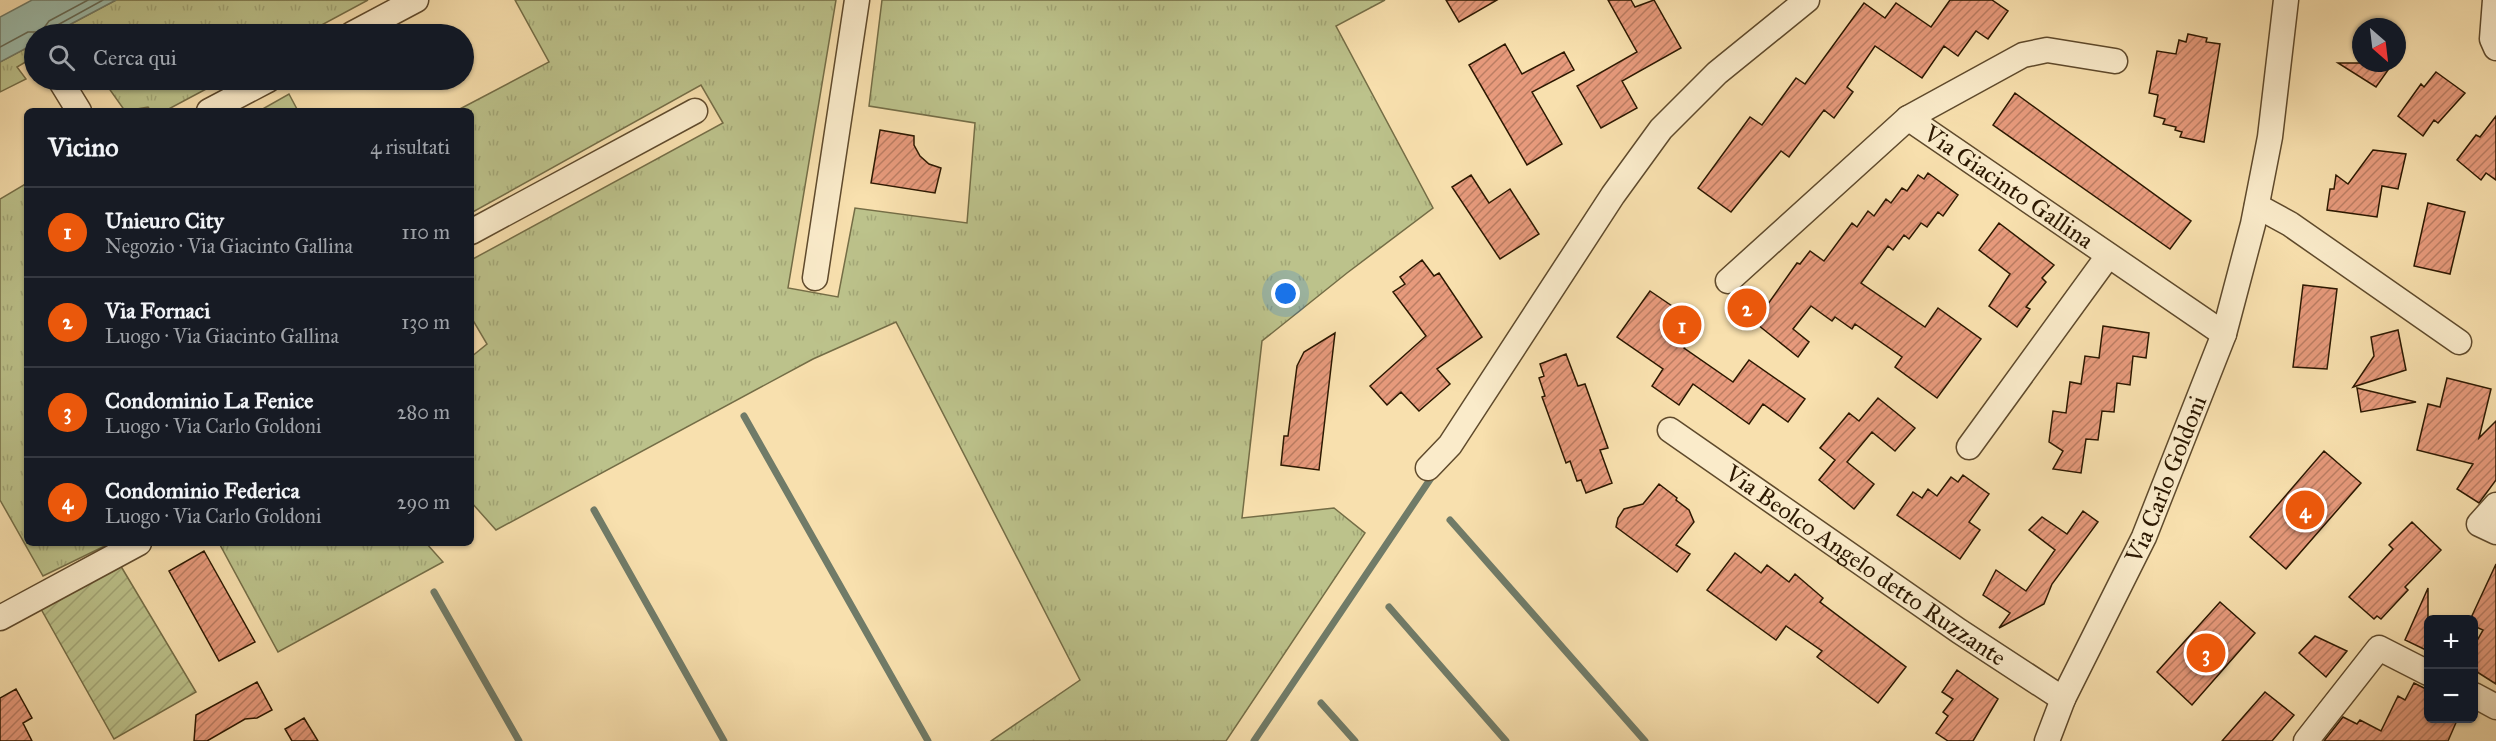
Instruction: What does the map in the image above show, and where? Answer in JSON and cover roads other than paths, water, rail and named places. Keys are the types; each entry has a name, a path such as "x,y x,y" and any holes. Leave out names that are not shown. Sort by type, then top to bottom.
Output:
{"street":[{"path":"371,24 416,0"},
{"path":"815,278 857,0"},
{"path":"1428,468 1450,445 1613,195 1660,129 1717,73 1807,0"},
{"name":"Via Carlo Goldoni","path":"2047,741 2063,699 2144,537 2224,334 2257,206 2270,137 2286,0"},
{"path":"2495,0 2493,39 2496,48"},
{"name":"Via Giacinto Gallina","path":"1728,281 1908,118 2023,55 2047,50 2115,61"},
{"path":"66,90 77,108"},
{"path":"215,108 249,90"},
{"path":"474,230 695,111"},
{"name":"Via Giacinto Gallina","path":"1908,118 2224,334"},
{"path":"2257,206 2290,224 2459,342"},
{"name":"Via Giacinto Gallina","path":"1969,447 2108,256"},
{"name":"Via Beolco Angelo detto Ruzzante","path":"1670,430 1949,624 2063,699"},
{"path":"2487,528 2496,505"},
{"path":"0,618 133,546"},
{"path":"2306,741 2379,648 2424,671"},
{"path":"2478,697 2496,707"}],"water":[{"path":"32,0 116,0 71,24 24,24 24,49 0,62 0,17"}],"waterway":[{"path":"744,416 928,741"},
{"path":"1254,741 1431,478"},
{"path":"594,510 724,741"},
{"path":"1450,520 1645,741"},
{"path":"434,592 519,741"},
{"path":"1389,607 1506,741"},
{"path":"1321,703 1355,741"}],"place":[{"name":"Via Fornaci","path":"1747,308"},
{"name":"Unieuro City","path":"1682,325"},
{"name":"Condominio Federica","path":"2305,510"},
{"name":"Condominio La Fenice","path":"2206,653"}]}
